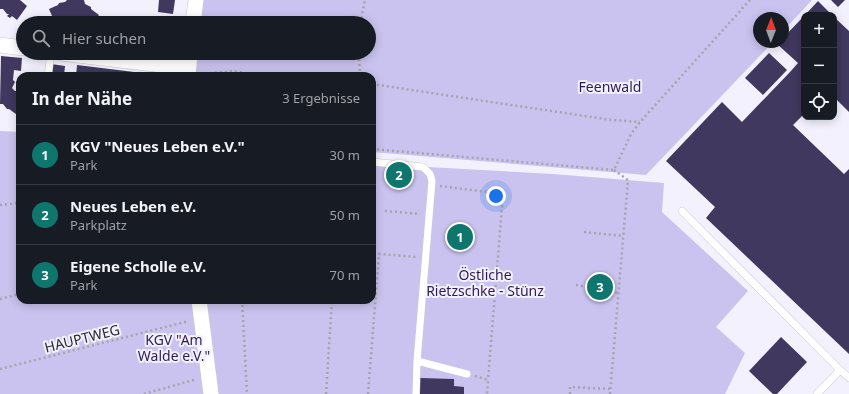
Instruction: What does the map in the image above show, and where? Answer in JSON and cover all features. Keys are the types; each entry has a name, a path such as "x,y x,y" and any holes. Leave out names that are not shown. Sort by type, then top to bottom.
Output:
{"street":[{"path":"194,16 196,0"},
{"path":"0,45 16,47"},
{"path":"120,60 188,68"},
{"path":"200,304 211,394"}],"lane":[{"path":"49,72 50,60"},
{"path":"376,162 424,166 430,174 431,185 417,361 416,394"},
{"path":"682,211 849,378"},
{"path":"417,361 467,374"},
{"path":"817,394 840,370"}],"path":[{"path":"362,16 365,0"},
{"path":"614,170 631,134 640,122 750,0"},
{"path":"360,60 360,72"},
{"path":"188,68 240,72"},
{"path":"376,85 611,120 640,122"},
{"path":"376,149 614,170 628,180 610,394"},
{"path":"431,185 503,194 487,394"},
{"path":"0,205 16,203"},
{"path":"385,211 429,214"},
{"path":"584,232 623,236"},
{"path":"376,301 380,254 425,258"},
{"path":"576,285 619,293"},
{"path":"0,299 16,295"},
{"path":"242,304 247,394"},
{"path":"326,394 332,304"},
{"path":"368,394 376,304"},
{"name":"HAUPTWEG","path":"0,369 193,320"},
{"path":"467,374 488,380"},
{"path":"144,394 200,378"},
{"path":"570,394 570,386 610,389"}],"green space":[{"name":"Feenwald","path":"201,0 812,0 789,25 789,12 753,12 753,48 767,48 646,175 376,152 376,72 195,72 196,60 376,60 376,16 199,16"},
{"name":"Östliche Rietzschke - Stünz","path":"0,131 16,132 16,304 376,304 376,164 553,174 664,183 662,212 748,291 716,327 745,353 725,394 0,394"}],"building":[{"path":"0,0 20,0 27,6 20,16 16,16 16,19 12,16 10,18 7,16 9,14 7,14 3,9 0,9"},
{"path":"67,0 84,0 85,4 91,7 91,9 99,15 52,16 49,9 58,5 59,3"},
{"path":"159,0 175,0 173,14 158,12"},
{"path":"831,0 845,0 838,7"},
{"path":"818,1 829,12 808,12"},
{"path":"801,19 801,117 793,125 844,174 849,169 849,354 706,218 715,207 666,161 722,102 742,122 790,72 798,63 781,48 789,48 789,32"},
{"path":"837,20 849,31 849,112 837,100"},
{"path":"769,53 787,70 763,95 745,78"},
{"path":"1,56 16,57 16,60 22,60 21,71 14,70 13,80 15,82 12,88 16,91 16,114 7,109 3,104 0,104"},
{"path":"51,64 65,66 64,72 50,72"},
{"path":"77,65 134,72 76,72"},
{"path":"781,337 807,362 777,394 773,394 749,371"},
{"path":"420,378 454,379 454,386 464,387 464,394 420,394"}],"place":[{"name":"Neues Leben e.V.","path":"399,175"},
{"name":"KGV \"Neues Leben e.V.\"","path":"460,237"},
{"name":"Eigene Scholle e.V.","path":"600,287"}],"park label":[{"name":"KGV \"Am Walde e.V.\"","path":"174,348"}]}
